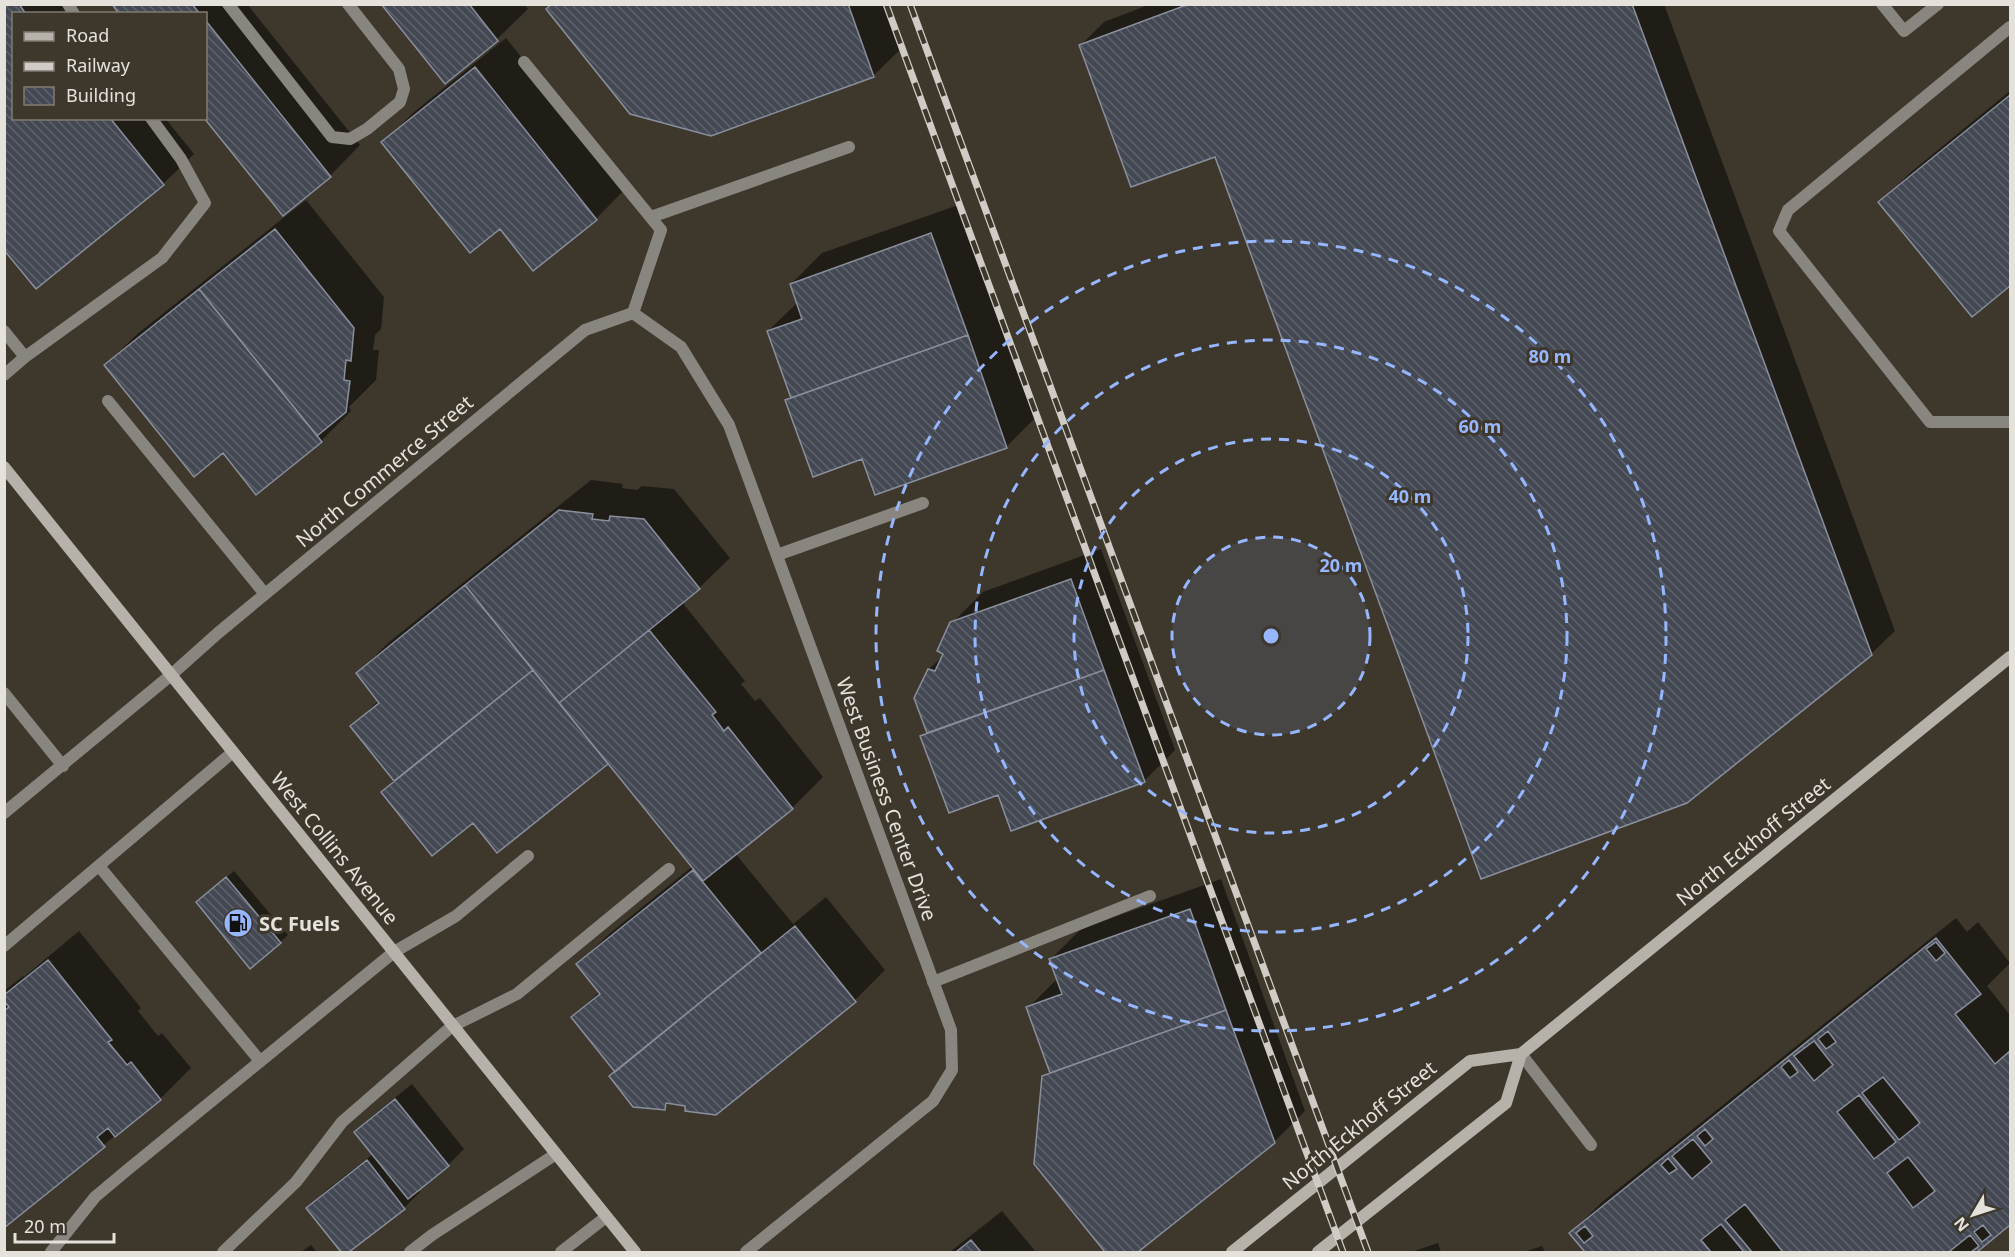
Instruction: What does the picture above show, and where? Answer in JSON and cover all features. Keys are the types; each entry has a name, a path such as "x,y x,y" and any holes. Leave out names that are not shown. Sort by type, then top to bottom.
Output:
{"street":[{"path":"228,4 332,137 350,139 400,102 404,89 399,69 348,4"},
{"path":"1882,4 1904,31 1938,4"},
{"path":"2010,27 1788,210 1779,231 1930,422 2010,422"},
{"path":"524,62 662,230 633,313"},
{"path":"4,375 162,258 205,203 181,159 152,120"},
{"path":"651,217 849,147"},
{"name":"West Business Center Drive","path":"633,313 681,347 729,425 951,1030 952,1070 933,1101 746,1252"},
{"name":"North Commerce Street","path":"4,813 585,330 633,313"},
{"path":"4,331 26,357"},
{"path":"108,401 265,594"},
{"name":"West Collins Avenue","path":"4,467 635,1252"},
{"path":"777,555 923,503"},
{"name":"North Eckhoff Street","path":"1232,1252 1470,1060 1521,1054 2010,657"},
{"path":"4,693 63,766"},
{"path":"4,946 233,752"},
{"path":"51,1252 95,1197 394,952 456,916 528,856"},
{"path":"99,866 260,1061"},
{"path":"223,1252 296,1182 342,1122 453,1026 517,994 669,869"},
{"path":"933,982 1150,896"},
{"path":"1521,1054 1591,1145"},
{"path":"1317,1252 1506,1102 1521,1054"},
{"path":"410,1252 432,1235 556,1154"},
{"path":"561,1252 606,1217"}],"building":[{"path":"4,4 19,4 25,12 12,12 12,120 112,120 164,185 36,289 4,250"},
{"path":"112,4 192,4 198,12 118,12"},
{"path":"381,4 469,4 498,41 445,84"},
{"path":"552,4 848,4 874,77 711,136 630,114 546,9"},
{"path":"1189,4 1632,4 1872,655 1687,803 1481,879 1215,157 1131,187 1079,45"},
{"path":"207,22 331,177 283,216 206,120"},
{"path":"475,67 597,220 533,271 500,229 470,253 381,142"},
{"path":"2010,95 2010,286 1972,317 1878,202"},
{"path":"275,229 354,328 351,361 346,360 344,380 350,381 346,412 317,436 199,289"},
{"path":"931,233 968,335 791,398 767,331 802,319 790,284"},
{"path":"199,289 322,442 256,495 223,453 194,477 104,365"},
{"path":"968,335 1007,448 875,495 862,459 813,477 785,400"},
{"path":"559,510 593,514 592,519 609,521 610,516 644,519 700,589 559,703 465,585"},
{"path":"1071,579 1104,670 927,733 914,698 928,669 935,671 943,654 937,651 950,622"},
{"path":"465,585 533,670 394,781 350,726 379,703 356,673"},
{"path":"649,630 716,712 712,715 724,731 728,727 793,809 703,881 559,703"},
{"path":"533,670 608,764 497,853 473,823 432,856 381,792"},
{"path":"1104,670 1145,782 1011,831 998,795 949,813 920,736"},
{"path":"693,870 761,953 615,1072 571,1017 600,994 576,964"},
{"name":"SC Fuels","path":"226,877 281,943 250,969 196,902"},
{"path":"1190,909 1226,1010 1050,1073 1026,1007 1062,994 1049,959"},
{"path":"795,926 856,1002 716,1115 685,1111 685,1106 666,1103 665,1110 633,1107 609,1076"},
{"path":"1936,938 1981,994 1955,1014 1995,1064 2010,1051 2010,1225 1977,1252 1971,1252 1979,1246 1970,1235 1951,1252 1783,1252 1745,1204 1725,1220 1752,1252 1744,1252 1721,1224 1701,1240 1711,1252 1585,1252 1569,1233","holes":["1936,942 1945,953 1936,961 1926,949","1828,1031 1836,1042 1826,1049 1818,1039","1814,1041 1833,1065 1814,1081 1794,1056","1789,1060 1798,1072 1790,1078 1781,1067","1883,1077 1920,1123 1899,1140 1862,1093","1859,1095 1896,1142 1874,1159 1837,1112","1705,1129 1713,1139 1705,1146 1697,1136","1693,1139 1712,1162 1692,1179 1672,1156","1908,1157 1935,1191 1913,1208 1887,1173","1668,1158 1677,1169 1669,1174 1661,1165","1983,1225 1991,1235 1982,1242 1974,1232","1585,1226 1593,1236 1584,1243 1576,1233"]},
{"path":"48,960 112,1040 108,1042 127,1065 131,1062 161,1100 115,1137 108,1128 97,1137 105,1147 4,1228 4,1011 9,1007 4,1001 4,995"},
{"path":"1226,1010 1275,1143 1138,1252 1105,1252 1034,1164 1042,1076"},
{"path":"395,1099 449,1166 408,1199 354,1132"},
{"path":"367,1160 405,1209 349,1252 341,1252 306,1208"},
{"path":"971,1240 981,1252 956,1252"}],"railway":[{"path":"886,4 1343,1252"},
{"path":"910,4 1368,1252"}],"place":[{"name":"SC Fuels","path":"238,923"}]}
